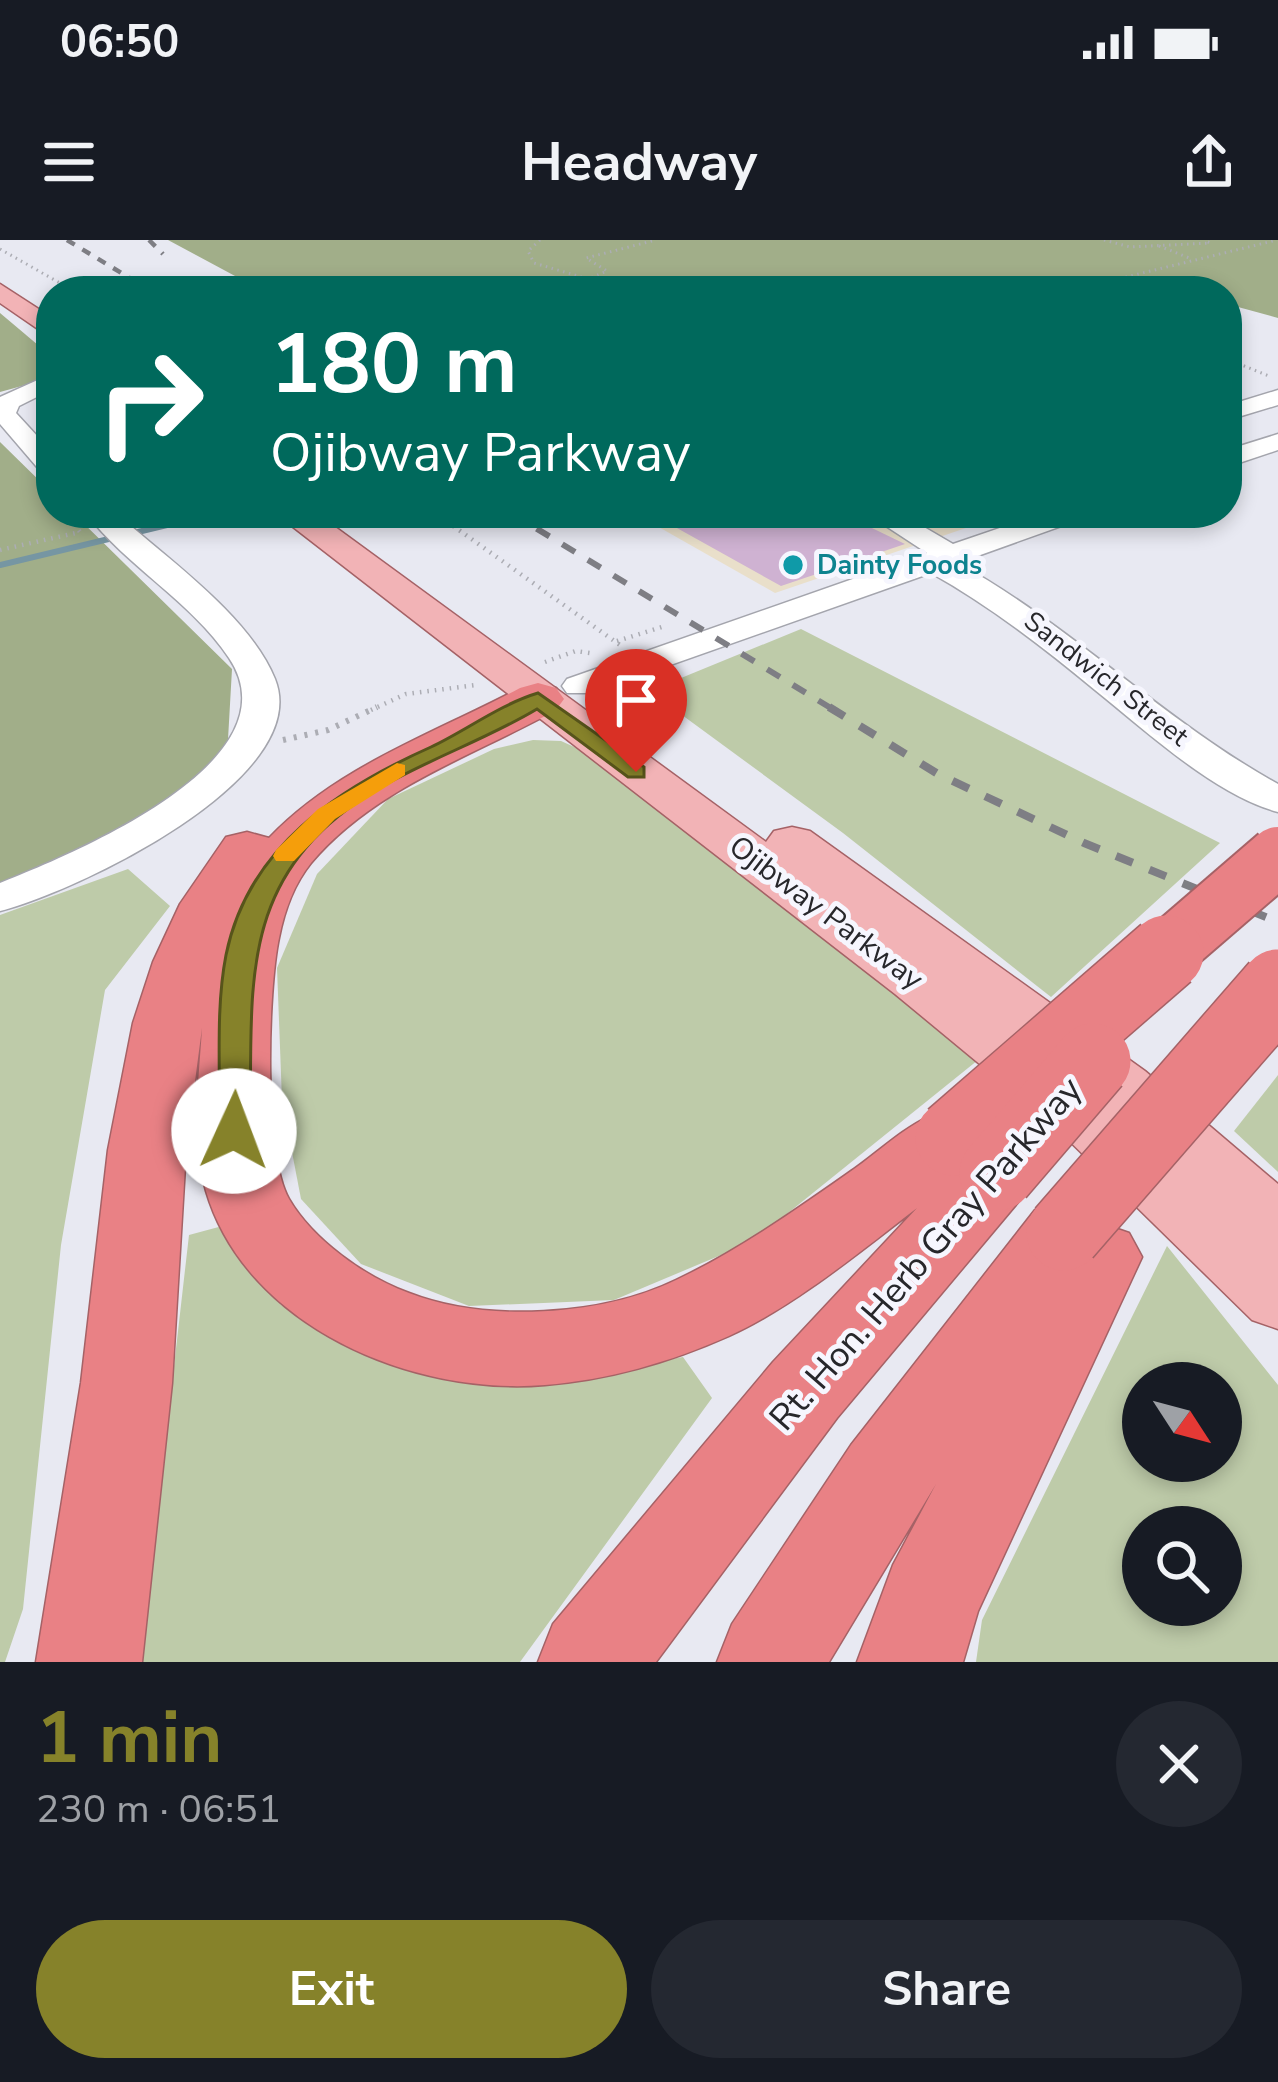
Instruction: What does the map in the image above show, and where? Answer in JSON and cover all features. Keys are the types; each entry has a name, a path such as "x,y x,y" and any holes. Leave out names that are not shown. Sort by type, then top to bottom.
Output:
{"highway":[{"path":"558,693 374,782 326,814 284,857 254,908 239,958 234,1131 245,1192 271,1240 316,1285 379,1322 451,1344 535,1348 622,1338 699,1310 810,1242 975,1155"},
{"path":"89,1662 110,1520 163,1039 194,938 244,853 314,788 371,754 464,712 558,693"},
{"name":"Rt. Hon. Herb Gray Parkway","path":"590,1662 806,1390 975,1155 1278,858"},
{"path":"910,1662 929,1601 1082,1245 1278,987"},
{"path":"770,1662 885,1477 1278,1006"}],"main road":[{"path":"0,266 36,291"},
{"path":"0,291 36,319"},
{"name":"Ojibway Parkway","path":"315,528 1023,1010 1122,1087 1278,1226"},
{"name":"Ojibway Parkway","path":"362,528 558,693 1074,1106 1278,1298"}],"street":[{"path":"36,388 8,402 4,414 36,450"},
{"path":"1242,409 1278,398"},
{"path":"1242,454 1278,442"},
{"path":"0,898 100,857 161,823 197,797 249,742 260,716 259,683 251,664 116,528"},
{"name":"Sandwich Street","path":"900,528 1006,601 1202,753 1278,800"},
{"path":"558,693 1020,528"}],"path":[{"path":"539,240 528,251 534,263 578,276"},
{"path":"595,276 607,271 586,258 656,240"},
{"path":"1104,240 1130,247 1210,243 1204,240"},
{"path":"1138,240 1192,259"},
{"path":"1132,276 1277,240"},
{"path":"0,249 48,276"},
{"path":"1242,364 1278,380"},
{"path":"0,550 80,532 77,528"}],"shaded area":[{"name":"Dainty Foods","path":"660,528 966,528 775,593"}],"green space":[{"path":"168,240 1278,240 1278,318 1242,308 1242,276 235,276"},
{"path":"0,313 36,343 36,382 0,392"},
{"path":"0,442 36,477 36,528 88,528 232,669 227,757 114,845 0,885"},
{"path":"801,629 1220,843 1051,997 843,833 667,704 664,685"},
{"path":"533,740 561,741 601,759 978,1060 752,1242 614,1300 469,1306 361,1264 301,1199 282,1100 277,968 317,874 388,799 494,749"},
{"path":"128,869 170,906 105,990 61,1245 23,1609 5,1662 0,1662 0,915"},
{"path":"1278,1075 1278,1172 1234,1131"},
{"path":"226,1225 281,1305 401,1360 544,1379 683,1357 712,1398 520,1662 136,1662 189,1235"},
{"path":"1167,1246 1278,1385 1278,1662 976,1662 982,1620"}],"building":[{"name":"Dainty Foods","path":"677,528 872,528 905,544 781,586"}],"waterway":[{"path":"0,565 154,528"}],"railway":[{"path":"67,240 126,276"},
{"path":"149,240 163,254"},
{"path":"536,528 834,710"},
{"path":"829,707 938,774 1084,843 1278,922"}],"slow traffic":[{"path":"285,856 326,814 397,770"}],"place":[{"name":"Dainty Foods","path":"793,565"}],"route":[{"path":"234,1131 239,958 254,908 284,857 326,814 374,782 485,730 538,699 636,772"}]}
